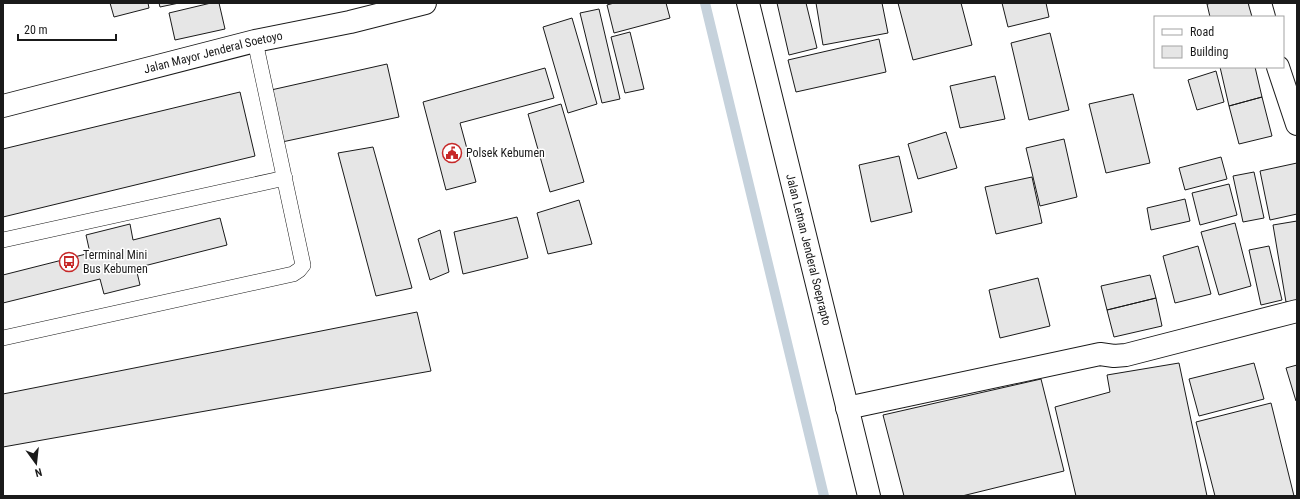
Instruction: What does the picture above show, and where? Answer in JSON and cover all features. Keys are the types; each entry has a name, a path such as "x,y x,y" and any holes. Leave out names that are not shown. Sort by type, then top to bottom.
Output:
{"street":[{"name":"Jalan Mayor Jenderal Soetoyo","path":"3,106 255,41 350,22 425,3"},
{"name":"Jalan Letnan Jenderal Soeprapto","path":"748,3 869,496"},
{"path":"1260,3 1264,16"},
{"path":"1278,68 1297,124"},
{"path":"847,408 1100,354 1126,356 1297,311"}],"lane":[{"path":"3,338 293,274 299,270 303,265 255,41"},
{"path":"3,240 285,178"}],"building":[{"path":"110,3 148,3 149,8 114,17"},
{"path":"159,3 179,3 160,7"},
{"path":"211,3 219,3 225,29 175,40 169,13"},
{"path":"614,3 666,3 670,18 614,33 607,5"},
{"path":"777,3 806,3 817,48 789,55"},
{"path":"816,3 882,3 888,33 823,45"},
{"path":"898,3 961,3 972,45 913,60"},
{"path":"1002,3 1046,3 1049,17 1008,27"},
{"path":"1250,3 1253,16 1210,16 1207,4"},
{"path":"599,9 620,99 602,103 580,13"},
{"path":"572,18 597,104 568,113 543,27"},
{"path":"630,32 644,89 625,93 611,37"},
{"path":"1050,33 1069,110 1029,120 1011,43"},
{"path":"879,39 886,72 796,92 788,60"},
{"path":"387,64 399,117 282,142 271,90"},
{"name":"Polsek Kebumen","path":"545,68 554,98 460,123 476,182 446,190 423,102"},
{"path":"1220,68 1255,68 1262,97 1229,106"},
{"path":"1216,71 1224,102 1197,110 1188,80"},
{"path":"995,76 1005,119 960,128 950,86"},
{"path":"240,92 255,156 3,217 3,149"},
{"path":"1133,94 1150,163 1106,173 1089,104"},
{"path":"1262,97 1272,136 1239,144 1229,106"},
{"path":"561,104 584,182 550,192 528,114"},
{"path":"946,132 957,168 918,179 908,144"},
{"path":"1064,139 1077,197 1040,206 1026,148"},
{"path":"373,147 412,288 376,296 338,153"},
{"path":"899,156 912,212 871,222 859,165"},
{"path":"1221,157 1227,179 1185,190 1179,168"},
{"path":"1297,163 1297,214 1270,220 1260,171"},
{"path":"1254,172 1264,218 1243,222 1233,176"},
{"path":"1032,177 1042,223 996,234 985,187"},
{"path":"1229,184 1237,215 1200,225 1192,193"},
{"path":"1185,199 1190,221 1151,230 1147,208"},
{"path":"579,200 592,244 548,254 537,213"},
{"path":"517,217 528,258 463,274 454,232"},
{"path":"220,218 227,245 136,268 140,285 104,294 100,279 3,303 3,275 90,253 86,235 130,224 133,240"},
{"path":"1297,221 1297,301 1286,302 1273,225"},
{"path":"1235,223 1251,286 1219,295 1201,232"},
{"path":"440,230 449,272 430,280 418,239"},
{"path":"1198,246 1211,294 1175,303 1163,256"},
{"path":"1269,246 1282,300 1261,305 1249,250"},
{"path":"1150,275 1156,298 1107,310 1101,286"},
{"path":"1038,278 1050,326 1000,338 989,290"},
{"path":"1156,298 1162,326 1114,337 1107,310"},
{"path":"417,312 431,371 3,447 3,394"},
{"path":"1179,363 1207,496 1076,496 1055,407 1110,392 1107,375"},
{"path":"1254,363 1264,399 1199,416 1189,379"},
{"path":"1297,365 1297,401 1296,401 1286,368"},
{"path":"1041,379 1064,471 962,496 904,496 883,415"},
{"path":"1271,403 1294,496 1215,496 1196,422"}],"waterway":[{"path":"705,3 824,496"}],"place":[{"name":"Polsek Kebumen","path":"452,153"},
{"name":"Terminal Mini Bus Kebumen","path":"69,262"}]}
